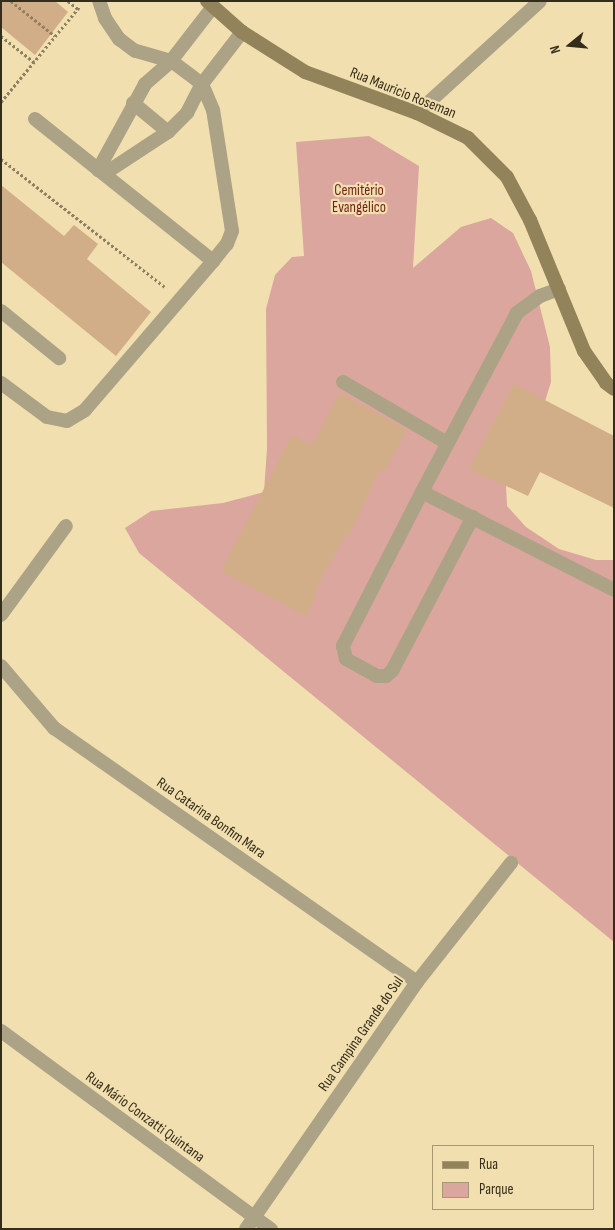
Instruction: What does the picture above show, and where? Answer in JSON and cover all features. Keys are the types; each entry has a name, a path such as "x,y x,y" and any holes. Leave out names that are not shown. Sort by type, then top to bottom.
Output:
{"main road":[{"name":"Rua Mauricio Roseman","path":"209,4 242,32 305,72 417,113 468,138 507,177 530,220 584,351 606,383 614,389"}],"street":[{"path":"1,383 46,417 66,420 85,410 227,244 232,231 213,110 202,84 171,61 135,51 119,39 105,18 99,1"},
{"path":"417,113 540,1"},
{"path":"101,172 133,102 145,84 171,61 209,4"},
{"path":"101,172 168,132 187,113 202,84 242,32"},
{"path":"133,102 168,132"},
{"path":"35,119 213,261"},
{"path":"472,517 392,670 386,676 376,676 346,659 343,646 516,313 540,296 559,289"},
{"path":"2,313 59,358"},
{"path":"343,382 447,443"},
{"path":"422,492 614,590"},
{"path":"1,615 66,526"},
{"name":"Rua Catarina Bonfim Mara","path":"1,666 54,728 417,982"},
{"name":"Rua Campina Grande do Sul","path":"250,1223 417,982 511,863"},
{"name":"Rua Mário Conzatti Quintana","path":"1,1031 250,1223 271,1229"}],"path":[{"path":"11,1 56,36"},
{"path":"68,1 78,9"},
{"path":"1,102 84,1"},
{"path":"1,36 34,62"},
{"path":"1,159 181,299"}],"green space":[{"name":"Cemitério Evangélico","path":"369,136 419,166 413,268 461,227 491,218 513,233 531,271 550,347 551,382 541,414 505,464 507,506 526,527 559,549 596,560 614,560 614,942 139,553 125,528 151,511 223,503 264,492 267,448 266,309 275,275 292,257 304,256 296,142"}],"building":[{"path":"1,1 55,1 68,12 35,55 1,27"},
{"path":"1,185 64,236 74,225 98,244 87,259 151,312 116,356 1,262"},
{"path":"514,384 614,436 614,508 540,472 528,496 469,469"},
{"path":"340,393 407,430 384,472 380,470 348,537 345,536 314,593 317,595 306,616 221,571 292,435 312,445"}]}
